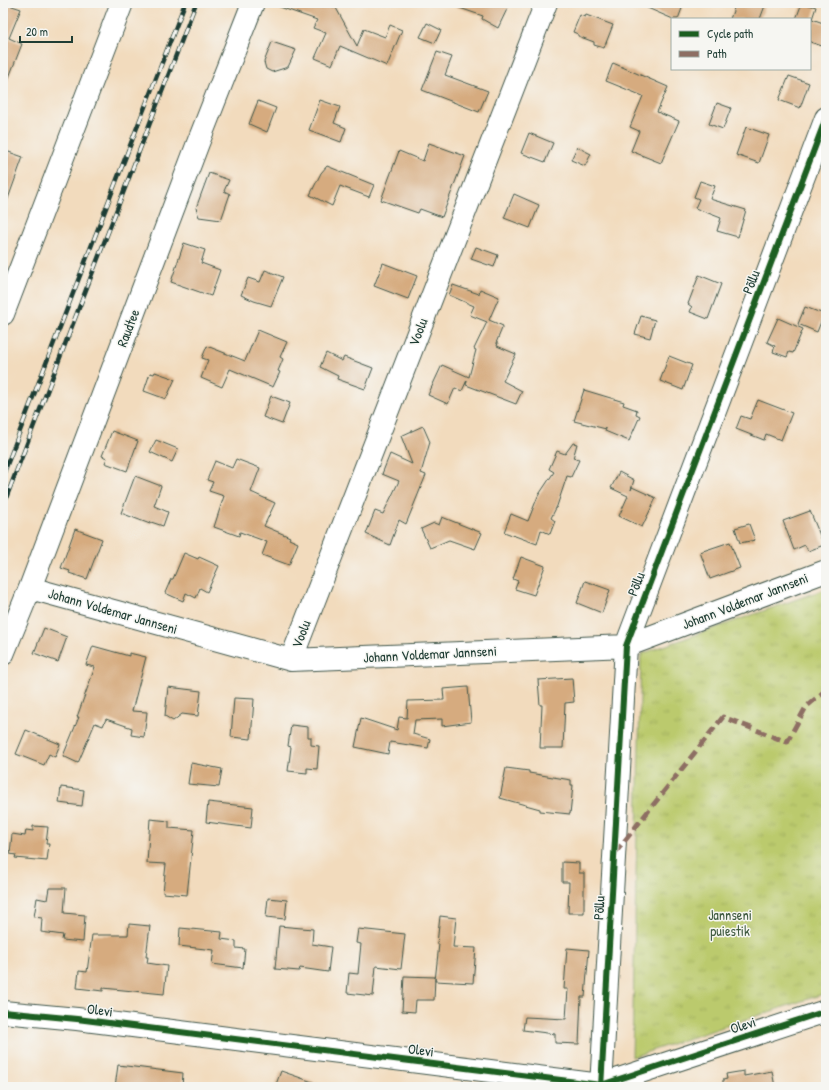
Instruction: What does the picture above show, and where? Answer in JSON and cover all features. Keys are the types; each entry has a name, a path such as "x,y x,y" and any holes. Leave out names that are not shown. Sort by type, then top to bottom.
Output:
{"street":[{"path":"3,314 122,3"},
{"name":"Raudtee","path":"3,654 30,588 198,143 253,3"},
{"name":"Voolu","path":"291,660 546,3"},
{"name":"Põllu","path":"601,1086 626,646 826,118"},
{"name":"Johann Voldemar Jannseni","path":"30,588 291,660 626,646 826,571"},
{"name":"Olevi","path":"3,1012 85,1020 601,1086 826,1011"}],"green space":[{"name":"Jannseni puiestik","path":"826,589 826,993 632,1057 641,654"}],"building":[{"path":"3,3 21,9 9,38 22,44 4,90 3,90"},
{"path":"274,3 323,3 336,8 357,46 364,29 385,37 390,25 402,30 387,66 340,46 332,65 315,58 326,33 313,28 317,20 274,5"},
{"path":"452,3 510,3 498,28 482,19 483,16 451,5"},
{"path":"636,3 684,3 678,18 671,18"},
{"path":"736,3 766,3 760,18 730,18"},
{"path":"802,3 816,7 812,19 826,24 826,37 822,46 811,42 811,18 796,18"},
{"path":"580,15 585,17 586,15 613,25 604,48 594,45 594,42 578,36 578,34 573,32"},
{"path":"427,23 441,30 435,43 420,37"},
{"path":"272,42 296,50 288,67 272,72 266,69 264,62"},
{"path":"437,52 452,57 445,75 488,91 479,112 422,90"},
{"path":"613,63 668,87 657,112 679,121 661,163 631,151 639,131 630,127 643,96 606,81"},
{"path":"789,76 809,83 800,108 779,100"},
{"path":"320,100 340,107 334,123 346,128 341,142 309,130"},
{"path":"258,101 276,108 267,132 249,124"},
{"path":"717,103 731,108 723,129 709,124"},
{"path":"746,127 769,135 759,163 736,155"},
{"path":"529,133 553,143 545,162 521,153"},
{"path":"429,143 465,156 442,217 420,209 418,213 381,200 399,151 423,161"},
{"path":"577,147 591,154 585,166 571,160"},
{"path":"3,150 23,157 5,207 3,207"},
{"path":"327,166 374,185 369,197 340,186 332,206 310,195 321,173"},
{"path":"209,173 229,180 224,191 230,194 221,220 199,217 196,208"},
{"path":"700,181 715,186 710,199 746,210 738,237 717,231 721,218 695,208 699,199 694,197"},
{"path":"514,194 539,205 530,228 504,218"},
{"path":"184,243 205,250 201,263 220,270 211,296 171,282"},
{"path":"476,247 498,255 494,267 471,259"},
{"path":"383,263 417,276 408,299 374,286"},
{"path":"265,270 283,277 271,306 241,295 248,278 260,282"},
{"path":"699,275 721,284 708,319 690,312 692,307 688,304"},
{"path":"453,285 479,294 480,289 499,297 489,320 503,326 496,343 498,343 497,346 516,354 503,381 522,391 516,404 466,385 467,380 462,391 455,388 448,404 428,395 442,365 469,377 476,350 474,349 487,322 470,315 474,306 449,295"},
{"path":"805,307 824,314 817,332 798,324"},
{"path":"641,316 655,320 650,338 635,334"},
{"path":"778,318 803,329 793,353 789,352 787,357 773,352 775,346 767,342"},
{"path":"258,330 287,342 280,357 283,359 278,371 280,372 273,387 230,369 222,387 201,378 208,360 202,358 207,346 245,361"},
{"path":"326,353 342,361 344,357 373,368 365,389 337,379 338,376 320,367"},
{"path":"669,356 692,365 683,390 660,381"},
{"path":"155,372 175,379 166,399 144,391 150,373 154,374"},
{"path":"584,390 624,402 623,405 637,410 636,414 640,416 629,441 605,431 606,429 574,421"},
{"path":"271,396 290,403 282,424 263,417"},
{"path":"758,400 792,413 781,440 766,434 764,440 736,429 741,416 750,419"},
{"path":"423,426 430,442 421,473 426,475 406,524 399,520 390,545 366,534 375,511 383,514 399,481 382,474 390,454 412,464 401,436"},
{"path":"112,431 138,441 127,471 105,463 107,458 102,456"},
{"path":"156,440 178,449 172,462 150,452"},
{"path":"573,443 577,444 573,458 579,460 571,477 567,476 557,506 551,518 555,521 550,534 541,530 537,544 504,532 511,514 528,521 538,496 554,472 549,469 557,451 565,454"},
{"path":"236,459 260,468 251,492 275,503 264,526 290,537 289,539 298,543 289,565 262,555 267,542 240,532 239,536 214,527 224,496 209,491 213,482 207,480 215,461 232,468"},
{"path":"619,472 634,480 631,490 632,487 656,498 642,527 619,516 628,496 611,488"},
{"path":"135,476 161,486 154,506 168,512 163,526 151,522 150,524 121,513"},
{"path":"810,511 824,545 808,551 805,545 794,550 783,521"},
{"path":"442,517 482,533 475,549 449,540 430,548 421,529 434,523 439,525"},
{"path":"749,524 755,540 740,543 735,528"},
{"path":"75,529 102,539 87,579 69,573 70,571 61,568"},
{"path":"730,542 740,568 710,579 700,552"},
{"path":"184,553 198,559 199,557 219,566 207,592 200,588 196,598 186,593 183,601 165,593 171,579 173,579"},
{"path":"521,557 545,566 534,595 515,589 518,581 513,579"},
{"path":"585,581 610,590 602,613 577,603"},
{"path":"44,628 67,637 58,662 34,653"},
{"path":"93,646 129,656 129,653 146,657 132,711 147,712 144,737 131,735 132,728 106,719 103,726 95,723 78,763 63,756 79,717 77,717 95,667 86,665"},
{"path":"572,678 574,702 565,703 563,748 540,748 542,705 540,705 538,680"},
{"path":"168,687 201,691 198,716 182,714 173,721 165,716"},
{"path":"468,687 471,722 442,726 442,719 415,720 413,734 430,739 428,748 390,742 388,754 355,747 361,718 397,730 399,717 407,718 408,701 444,700 443,689"},
{"path":"234,698 254,699 251,739 231,737"},
{"path":"291,725 308,727 308,737 311,737 311,745 319,746 317,769 307,768 307,773 288,771 291,747 288,746"},
{"path":"26,730 60,744 55,757 49,754 44,765 16,754"},
{"path":"191,763 222,769 219,787 188,784"},
{"path":"506,768 529,771 529,773 571,780 571,785 573,785 570,814 540,811 540,809 500,798"},
{"path":"61,787 84,790 82,806 59,803"},
{"path":"208,802 253,807 251,828 206,822"},
{"path":"150,819 169,821 169,828 194,830 187,895 163,893 166,864 147,863"},
{"path":"33,826 48,827 46,844 49,844 47,861 15,858 16,855 10,854 12,834 25,836 26,830 33,831"},
{"path":"562,862 579,863 579,873 584,873 584,913 568,913 569,882 562,882"},
{"path":"49,888 66,888 64,913 85,915 83,942 62,940 63,935 41,932 42,918 34,917 37,898 47,900"},
{"path":"268,898 287,900 285,919 266,917"},
{"path":"440,916 456,918 453,947 476,948 473,983 435,981"},
{"path":"129,924 150,926 146,957 148,957 147,963 167,966 164,994 103,988 103,991 77,988 79,971 87,972 92,935 128,935"},
{"path":"279,926 313,929 312,944 331,947 328,972 300,968 299,971 275,969"},
{"path":"180,928 222,932 221,939 236,941 236,948 245,949 243,968 212,964 214,950 179,946"},
{"path":"358,929 405,934 401,969 376,966 373,996 347,993 349,973 358,974 361,944 356,943"},
{"path":"567,948 589,950 585,997 581,997 579,1044 555,1043 555,1034 523,1030 525,1017 566,1019 568,989 564,989"},
{"path":"404,976 435,977 434,1000 416,1000 415,1012 402,1011"},
{"path":"118,1065 183,1073 182,1087 115,1087"},
{"path":"281,1071 321,1085 321,1087 275,1087"},
{"path":"744,1071 744,1076 772,1071 775,1087 723,1087 723,1080 727,1079 726,1074"}],"railway":[{"path":"3,475 185,3"},
{"path":"3,506 196,3"}],"marked path":[{"path":"615,853 723,717 787,742 806,707 826,690"}],"cycle path":[{"path":"601,1087 626,646 826,118"},
{"path":"3,1012 77,1019 601,1085 826,1011"}]}
